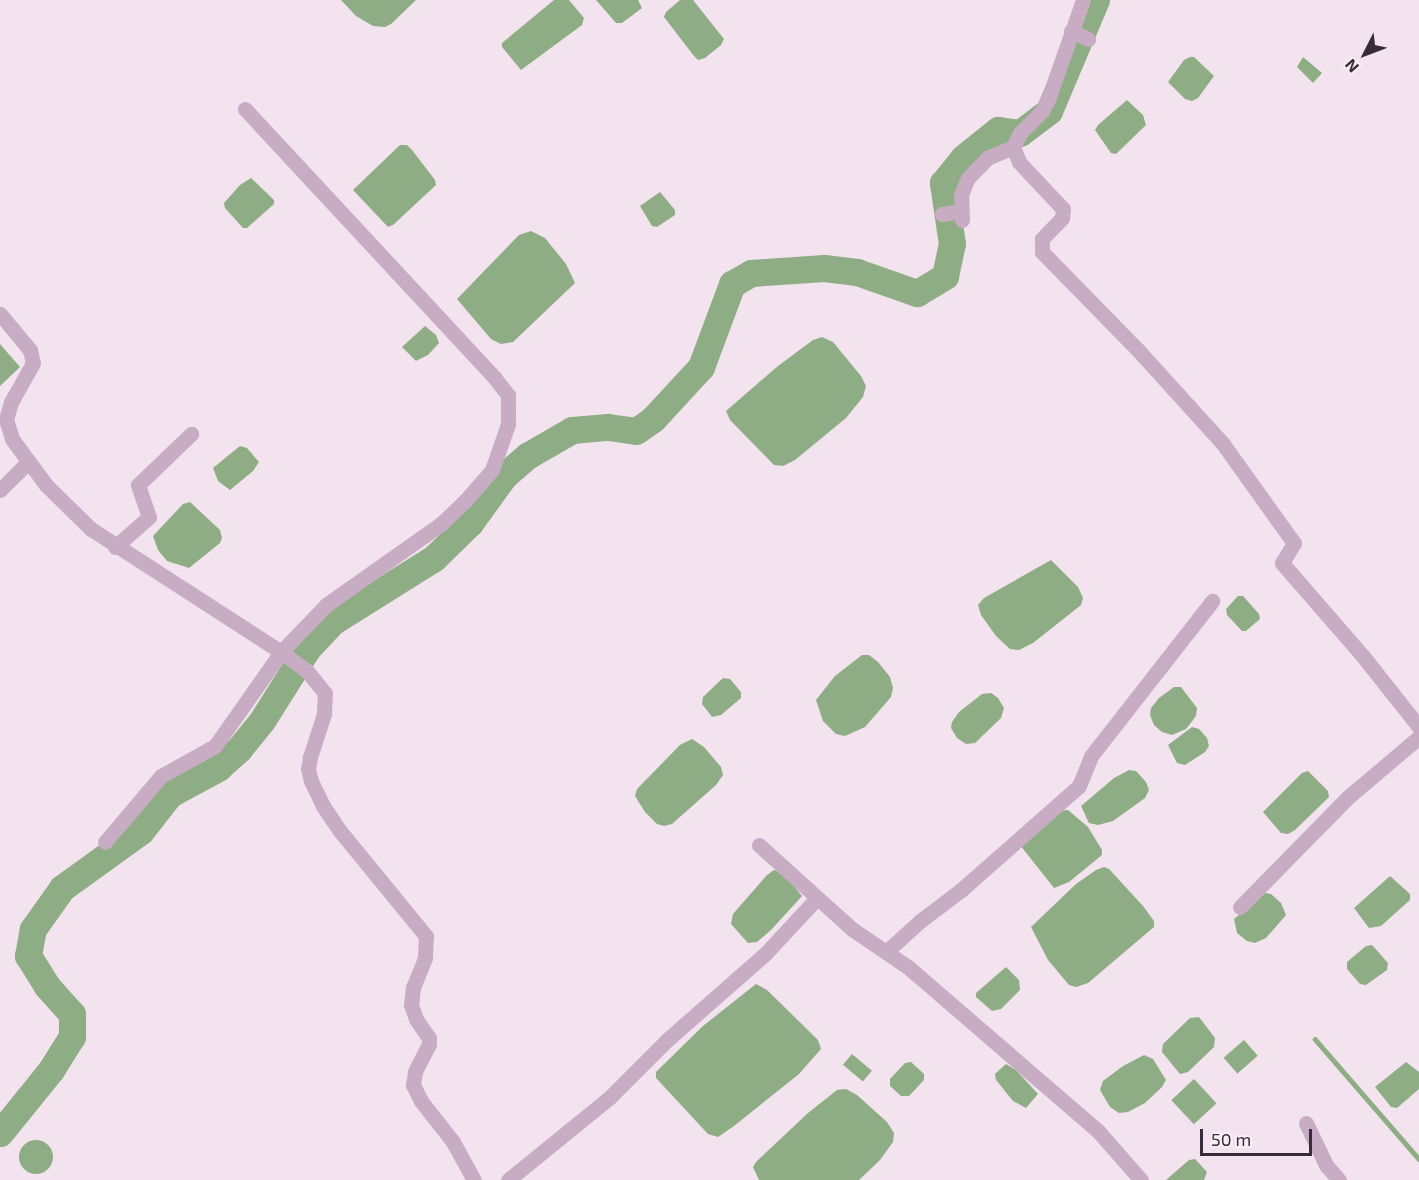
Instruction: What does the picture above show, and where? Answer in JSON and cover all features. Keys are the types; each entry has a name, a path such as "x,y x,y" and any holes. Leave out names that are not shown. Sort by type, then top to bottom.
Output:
{"street":[{"path":"955,214 968,178 987,158 1013,147 1029,121 1042,111 1079,35 1083,0"},
{"path":"105,842 161,776 216,746 326,604 441,524 465,501 492,470 508,424 508,395 494,377 245,109"},
{"path":"1013,147 1019,162 1063,209 1062,218 1042,239 1042,252 1137,349 1223,444 1294,543 1282,564 1362,655 1419,727"},
{"path":"0,314 30,350 33,363 11,402 6,419 12,439 27,463 91,529 115,547 200,598 285,655 307,671 320,685 326,701 310,757 308,769 311,781 323,806 340,831 426,936 425,958 413,987 411,1005 416,1019 429,1038 429,1044 415,1072 413,1085 421,1101 453,1142 474,1180"},
{"path":"115,547 149,517 138,485 191,434"},
{"path":"0,490 27,463"},
{"path":"887,951 920,921 961,890 1078,786 1090,756 1212,601"},
{"path":"1240,907 1347,798 1419,737"},
{"path":"759,845 852,929 887,951 1098,1131 1141,1180"},
{"path":"508,1180 610,1097 667,1041 765,954 817,898"},
{"path":"1306,1123 1326,1165 1339,1180"}],"shaded area":[{"path":"341,0 416,0 385,27 373,26 356,16"},
{"path":"554,0 569,0 584,18 582,25 521,70 502,47 502,43"},
{"path":"596,0 638,0 642,8 622,23 616,23"},
{"path":"680,0 693,0 724,39 721,45 705,58 698,60 694,56 664,17 666,12"},
{"path":"1194,57 1214,76 1198,98 1192,101 1185,99 1168,82 1184,60"},
{"path":"1303,57 1322,73 1313,83 1297,67"},
{"path":"1127,100 1143,115 1146,125 1116,154 1111,153 1095,130"},
{"path":"400,145 407,145 412,150 435,180 436,185 388,227 353,190"},
{"path":"251,178 274,200 274,204 247,228 243,228 225,208 224,203 240,185"},
{"path":"660,192 675,210 675,215 657,227 652,226 640,206"},
{"path":"531,231 545,238 566,264 575,283 513,342 501,344 491,339 457,299 519,235"},
{"path":"425,326 436,335 439,343 428,355 416,361 402,347"},
{"path":"822,337 833,342 861,376 866,386 863,397 846,418 795,460 783,466 774,465 730,420 726,411 778,366 813,340"},
{"path":"0,344 20,367 0,386"},
{"path":"240,446 247,448 259,462 253,471 230,490 218,481 213,468"},
{"path":"190,502 220,530 222,538 220,543 189,568 167,561 158,550 153,536 183,504"},
{"path":"1051,560 1078,587 1083,598 1081,605 1033,643 1019,650 1010,649 996,636 981,615 978,605 984,598"},
{"path":"1238,596 1243,596 1259,614 1260,619 1246,631 1242,631 1227,615 1226,609"},
{"path":"862,655 869,655 878,662 890,677 893,688 891,697 865,727 845,736 836,734 823,721 816,700 835,676"},
{"path":"723,678 730,679 741,692 741,698 721,715 712,717 702,704 703,697"},
{"path":"1174,687 1181,687 1197,708 1196,716 1186,729 1172,735 1162,732 1154,725 1150,715 1151,708 1159,698"},
{"path":"991,693 998,698 1004,708 1001,718 975,743 966,744 957,738 951,728 952,722 959,712 982,694"},
{"path":"1192,727 1199,729 1207,738 1209,746 1205,752 1185,765 1177,763 1168,745"},
{"path":"692,739 704,747 721,767 723,775 716,785 672,824 664,826 657,824 645,812 635,796 637,789 680,745"},
{"path":"1129,770 1136,771 1146,782 1149,790 1145,798 1113,821 1098,825 1089,823 1081,806 1114,778"},
{"path":"1308,771 1328,791 1329,797 1295,830 1288,834 1281,833 1263,812 1302,773"},
{"path":"1068,810 1088,827 1102,850 1102,855 1069,882 1054,888 1020,845 1058,811"},
{"path":"1104,867 1109,869 1143,906 1154,921 1154,927 1088,983 1076,987 1069,985 1048,960 1031,927 1076,884"},
{"path":"774,870 782,872 802,896 771,930 757,942 748,943 731,924 733,914"},
{"path":"1390,876 1410,894 1410,900 1381,926 1369,928 1354,908"},
{"path":"1265,893 1271,894 1281,903 1286,915 1266,938 1255,943 1247,941 1237,933 1234,919"},
{"path":"1372,945 1388,963 1387,970 1366,985 1360,984 1347,969 1347,962 1366,946"},
{"path":"1006,967 1019,980 1020,990 1001,1009 992,1011 976,997 976,993"},
{"path":"756,984 767,990 818,1040 821,1049 799,1074 718,1137 708,1134 656,1078 656,1072 703,1026"},
{"path":"1199,1017 1215,1038 1214,1047 1188,1072 1180,1074 1162,1052 1163,1044 1190,1018"},
{"path":"1244,1040 1258,1056 1237,1074 1224,1058"},
{"path":"852,1054 872,1071 863,1081 843,1065"},
{"path":"1144,1055 1153,1059 1166,1080 1145,1103 1128,1112 1119,1113 1110,1107 1100,1090 1103,1081 1123,1066"},
{"path":"911,1062 924,1074 924,1080 909,1096 901,1096 890,1086 890,1079 905,1063"},
{"path":"1406,1062 1419,1072 1419,1089 1397,1108 1391,1107 1375,1087"},
{"path":"1006,1064 1016,1070 1038,1094 1026,1108 1013,1101 996,1080 995,1074"},
{"path":"1194,1079 1217,1103 1194,1124 1171,1100"},
{"path":"846,1089 857,1095 887,1122 894,1133 893,1142 880,1160 859,1180 759,1180 753,1167 756,1162 808,1113 837,1090"},
{"path":"36,1140 48,1145 53,1157 48,1169 36,1174 24,1169 19,1157 24,1145"},
{"path":"1195,1159 1207,1172 1204,1180 1166,1180 1189,1160"}],"waterway":[{"path":"0,1133 51,1070 72,1037 72,1014 47,986 28,956 33,929 62,888 141,831 170,794 218,768 239,749 263,719 307,649 332,622 434,558 470,523 504,476 527,456 572,430 608,427 636,431 653,419 701,367 732,284 751,273 824,268 857,272 917,293 945,276 952,244 943,183 963,158 998,130 1020,133 1049,111 1096,0"},
{"path":"1315,1039 1419,1159"}]}
